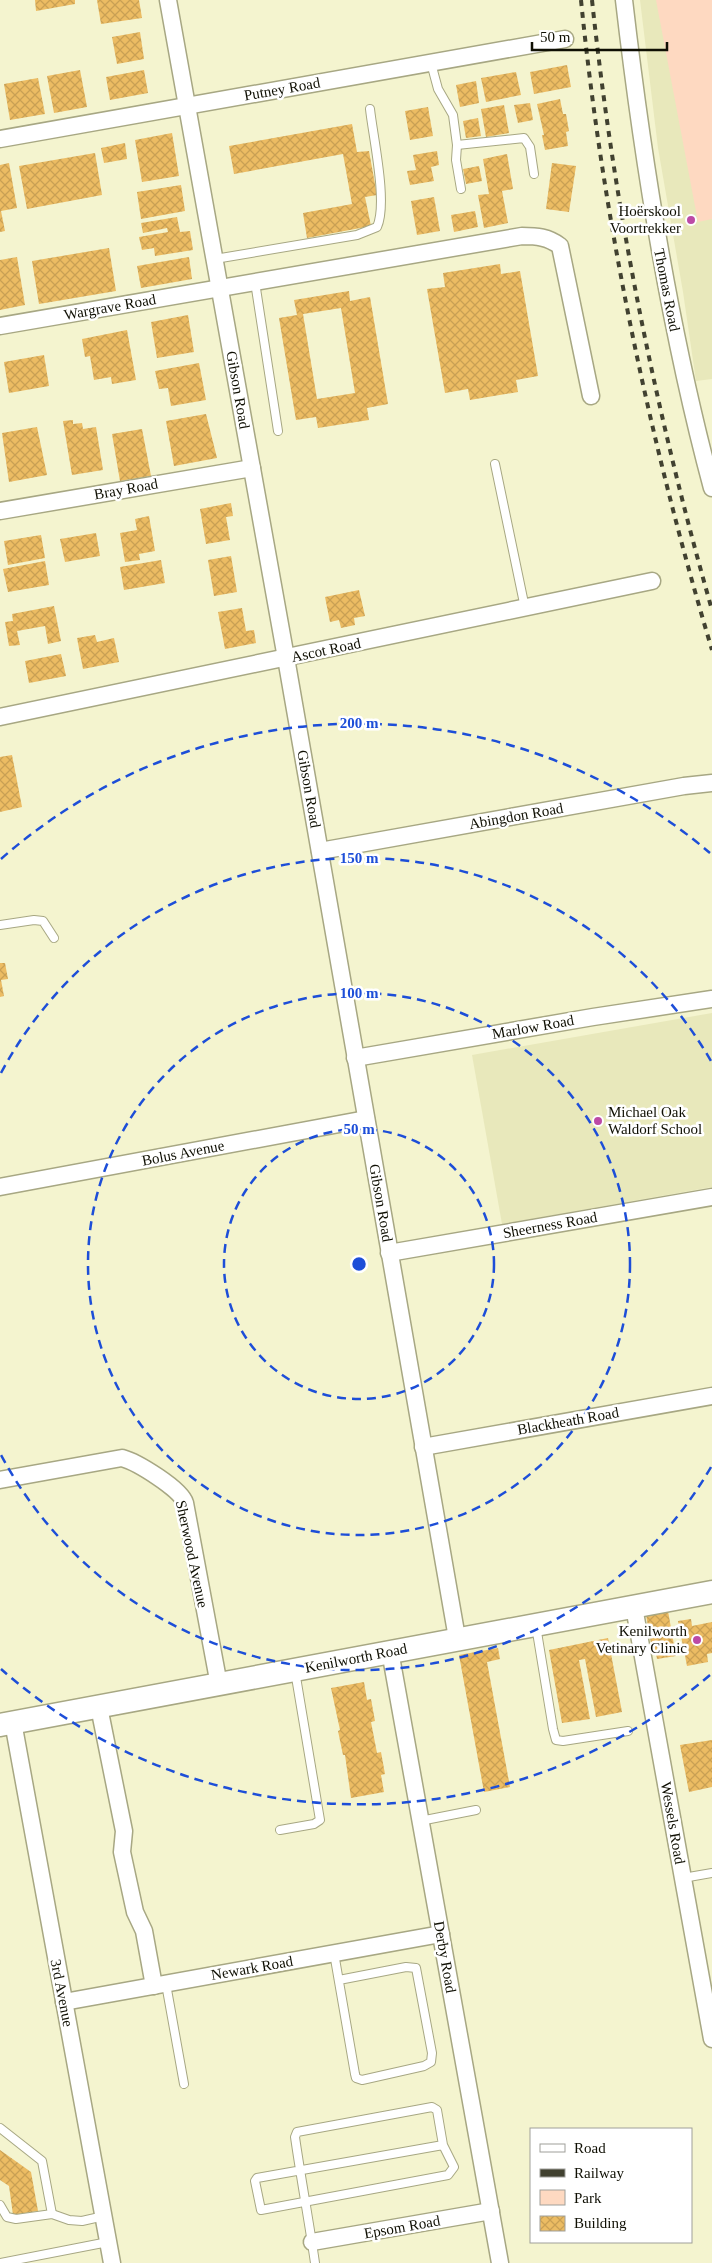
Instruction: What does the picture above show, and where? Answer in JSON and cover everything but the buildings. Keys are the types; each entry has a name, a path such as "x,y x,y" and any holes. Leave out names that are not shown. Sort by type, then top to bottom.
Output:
{"street":[{"name":"Gibson Road","path":"168,0 286,658 457,1638"},
{"name":"Thomas Road","path":"624,0 636,102 656,232 678,349 712,488"},
{"name":"Putney Road","path":"0,139 565,39"},
{"name":"Wargrave Road","path":"0,326 522,236 540,236 551,239 560,246 591,396"},
{"name":"Bray Road","path":"0,511 252,468"},
{"name":"Ascot Road","path":"0,717 652,581"},
{"name":"Abingdon Road","path":"320,851 684,786 712,783"},
{"name":"Marlow Road","path":"355,1058 593,1017 712,999"},
{"name":"Bolus Avenue","path":"0,1187 366,1119"},
{"name":"Sheerness Road","path":"389,1253 712,1197"},
{"name":"Blackheath Road","path":"423,1447 712,1396"},
{"name":"Sherwood Avenue","path":"0,1480 122,1458 133,1462 178,1492 185,1503 219,1685"},
{"name":"Kenilworth Road","path":"6,1724 219,1685 457,1638 712,1592"},
{"name":"Wessels Road","path":"634,1607 712,2039"},
{"name":"Derby Road","path":"390,1651 500,2263"},
{"path":"99,1707 124,1831 122,1852 135,1912 144,1931 160,1985"},
{"name":"3rd Avenue","path":"6,1724 64,2002 112,2263"},
{"name":"Newark Road","path":"64,2002 441,1934"},
{"name":"Epsom Road","path":"312,2242 491,2211"}],"lane":[{"path":"431,63 438,89 453,115 457,145 456,160 461,189"},
{"path":"214,259 357,235 377,227 381,218 370,109"},
{"path":"457,145 524,138 530,147 534,174"},
{"path":"255,282 278,431"},
{"path":"495,464 525,608"},
{"path":"0,925 34,920 42,921 54,938"},
{"path":"536,1625 556,1740 563,1741 628,1731"},
{"path":"280,1830 314,1824 320,1820 295,1670"},
{"path":"420,1821 476,1810"},
{"path":"683,1878 712,1873"},
{"path":"334,1953 356,2078 362,2080 424,2066 431,2062 432,2053 416,1968 406,1967 339,1980"},
{"path":"160,1985 184,2084"},
{"path":"315,2263 306,2203 300,2170 295,2137 297,2132 428,2107 436,2108 442,2145 454,2167 448,2175 306,2203 263,2211 259,2206 255,2179 300,2170 442,2145"},
{"path":"0,2128 42,2161 52,2214"},
{"path":"0,2205 7,2217 11,2219 52,2214 77,2220 104,2216"},
{"path":"0,2262 108,2242"}],"shaded area":[{"name":"Hoërskool Voortrekker","path":"640,0 712,0 712,379 696,381 658,148"},
{"name":"Michael Oak Waldorf School","path":"712,1013 712,1187 502,1224 472,1055"}],"green space":[{"path":"656,0 712,0 712,219 698,222"}],"railway":[{"path":"581,0 602,165 631,328 668,490 712,650"},
{"path":"592,0 612,155 639,308 672,459 712,610"}],"place":[{"name":"Hoërskool Voortrekker","path":"691,220"},
{"name":"Michael Oak Waldorf School","path":"598,1121"},
{"name":"Kenilworth Vetinary Clinic","path":"697,1640"}]}
